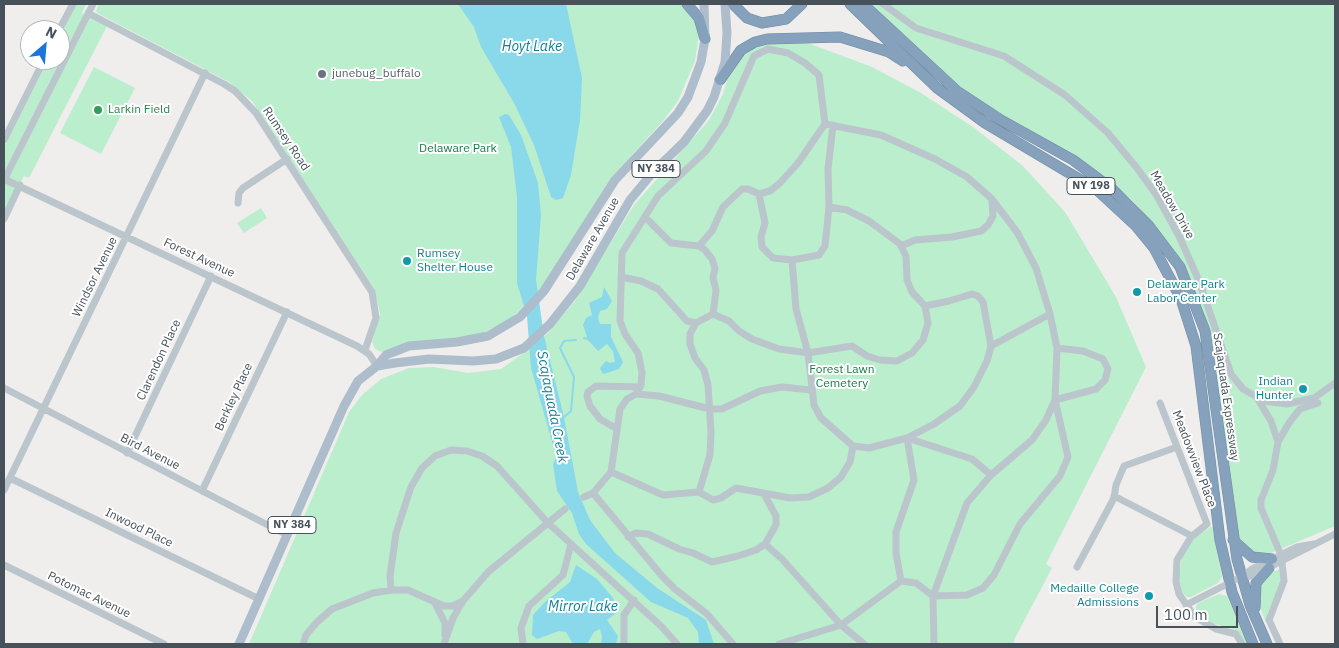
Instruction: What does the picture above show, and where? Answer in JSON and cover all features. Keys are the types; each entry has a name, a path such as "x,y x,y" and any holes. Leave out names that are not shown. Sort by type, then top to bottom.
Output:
{"highway":[{"path":"687,4 699,18 705,39"},
{"path":"733,4 747,18 762,23 786,19 802,4"},
{"name":"Scajaquada Expressway","path":"850,4 924,76 966,111 1096,189 1136,226 1154,248 1181,299 1196,346 1201,372 1220,540 1230,583 1254,644"},
{"name":"Scajaquada Expressway","path":"863,4 957,91 1001,120 1073,160 1106,185 1127,203 1168,248 1180,267 1205,331 1233,540 1241,578 1267,644"},
{"path":"720,80 733,59 748,45 762,40 784,38 840,37 856,41 889,52 924,76"},
{"path":"1233,540 1252,557 1276,561"},
{"path":"1255,617 1255,586 1276,561"}],"main road":[{"name":"Delaware Avenue","path":"239,644 351,390 386,355 401,348 475,340 499,331 520,317 544,291 615,180 678,113 688,97 701,62 705,39 704,4"},
{"name":"Delaware Avenue","path":"377,366 422,360 486,361 524,348 550,324 580,286 630,200 654,171 696,127 710,104 720,80 727,39 725,4"}],"street":[{"path":"64,20 72,4"},
{"path":"4,180 93,4"},
{"name":"Meadow Drive","path":"883,4 916,28 1004,56 1058,90 1085,111 1108,134 1137,168 1157,196 1199,281 1230,374 1243,389 1256,398 1277,403 1297,402 1314,398 1335,382"},
{"name":"Rumsey Road","path":"88,13 205,73 235,91 260,119 372,292 376,318 365,350"},
{"path":"584,497 593,493 611,472 616,454 620,409 627,399 638,390 642,372 638,353 624,334 620,322 622,253 632,234 658,196 706,151 725,123 754,56 768,49 788,54 805,63 819,75 825,124 798,163 780,183 770,191 759,194 748,189 742,189 723,207 712,231 699,246"},
{"path":"4,140 39,70"},
{"name":"Windsor Avenue","path":"4,490 205,73"},
{"path":"779,644 841,625 901,581 916,583 933,596 967,595 983,588 994,575 1020,524 1060,476 1068,457 1055,400 1057,348 1050,314 1036,268 1017,232 991,198 967,177 935,159 881,135 825,124"},
{"path":"759,194 765,224 761,237 762,247 773,258 792,260 819,255 825,246 830,207 828,169 833,126"},
{"path":"238,204 239,193 243,188 287,159"},
{"name":"Forest Avenue","path":"4,180 212,276 365,350 377,366"},
{"path":"4,219 20,186"},
{"path":"901,246 914,240 952,237 981,231 988,225 993,216 994,210 991,198"},
{"path":"712,314 729,320 739,331 752,339 779,349 808,353 852,346 866,356 880,360 897,361 912,353 923,340 928,323 925,306 912,292 907,280 906,256 901,246 869,221 847,210 830,207"},
{"path":"645,217 671,243 699,246 709,254 715,268 713,278 716,302 712,314 696,323 690,334 690,344 695,358 704,370 710,409 710,455 698,492"},
{"path":"792,260 796,308 808,353 814,405 821,418 853,446 869,448 907,438 934,424 960,406 974,387 987,361 991,346 983,302 978,296 972,294 949,302 925,306"},
{"name":"Clarendon Place","path":"127,453 212,276"},
{"path":"621,277 641,281 658,289 687,321 696,323"},
{"name":"Berkley Place","path":"202,491 287,312"},
{"path":"991,346 1050,314"},
{"path":"1055,400 1096,389 1105,380 1108,369 1103,359 1083,351 1057,348"},
{"path":"617,428 600,419 590,406 587,396 588,392 596,386 638,390 710,409 722,409 760,391 782,388 811,390"},
{"name":"Bird Avenue","path":"4,388 287,535"},
{"path":"1256,398 1276,431 1278,442 1273,470 1261,500 1261,508 1276,561 1284,574 1282,589 1270,615 1280,644"},
{"path":"934,644 933,596 967,503 991,475 1032,440 1046,420 1055,400"},
{"name":"Meadowview Place","path":"1160,403 1207,524 1192,536"},
{"path":"1278,442 1300,409 1318,403"},
{"path":"907,438 972,459 991,475"},
{"path":"901,581 896,553 896,532 914,480 907,438"},
{"path":"611,472 663,495 698,492 713,500 721,498 736,488 764,494 800,497 809,496 828,488 841,477 850,462 853,446"},
{"path":"1077,567 1114,496 1116,485 1124,466 1177,446"},
{"path":"391,590 390,576 396,533 402,510 422,468 436,456 451,450 467,451 482,456 497,466 570,544 634,600 677,644"},
{"name":"Inwood Place","path":"10,478 259,599"},
{"path":"593,493 674,590 707,614 733,644"},
{"path":"628,537 636,533 648,534 712,562 738,556 766,544 776,525 776,516 764,494"},
{"path":"1114,496 1192,536 1183,548 1175,570 1179,594 1195,617 1205,624 1236,634 1240,642"},
{"path":"444,643 452,618 463,601 488,572 565,509"},
{"path":"1186,604 1241,578 1252,576 1276,561 1335,534"},
{"path":"523,644 521,628 524,616 536,597 563,575 570,544"},
{"path":"766,544 782,559 841,625 864,644"},
{"name":"Potomac Avenue","path":"4,565 164,644"},
{"path":"303,644 306,635 317,622 332,609 352,600 391,590 408,590 436,604 454,606 463,601"},
{"path":"624,644 624,615 634,600"},
{"path":"436,604 445,623 444,643"}],"green space":[{"path":"76,4 86,4 82,13 107,26 29,178 24,176 4,216 4,147 43,70 70,70 70,20 68,20"},
{"name":"Delaware Park","path":"99,4 685,4 692,12 699,35 695,61 678,101 663,121 610,179 543,286 519,311 507,321 475,337 381,352 375,349 372,342 380,314 374,288 252,101 229,82 99,14 96,11"},
{"path":"869,4 1335,4 1335,526 1264,556 1256,555 1239,541 1210,339 1156,228 1132,200 1106,178 978,100 956,83"},
{"name":"Forest Lawn Cemetery","path":"764,43 808,43 872,67 921,93 973,127 1023,166 1065,212 1116,297 1146,367 1046,564 1052,568 1014,640 1014,644 249,644 349,412 362,395 381,379 409,368 434,367 468,373 501,369 529,349 548,333 574,302 634,205 709,120 723,94 728,76 742,54"},
{"name":"Larkin Field","path":"94,67 135,88 101,154 60,133"},
{"path":"261,208 267,218 244,233 237,223"},
{"path":"1212,526 1222,577 1218,583 1191,597 1187,597 1181,591 1179,579 1182,556 1194,538"},
{"path":"1281,569 1281,584 1268,612 1266,623 1258,602 1258,585 1269,573"},
{"path":"1219,594 1227,596 1248,644 1245,644 1240,634 1233,629 1211,623 1196,614 1198,603"}],"water":[{"name":"Hoyt Lake","path":"458,4 566,4 582,78 580,120 571,175 563,198 556,200 551,197 534,145 514,103 481,47 474,27"},
{"name":"Scajaquada Creek","path":"505,114 509,115 521,135 538,183 541,215 536,280 544,336 564,417 578,492 590,520 615,553 657,588 706,620 714,644 699,644 698,632 688,618 651,602 586,544 579,534 572,513 557,491 553,464 556,457 531,368 527,316 517,283 517,197 511,147 499,117"},
{"path":"604,287 612,301 607,309 600,311 598,318 600,324 611,324 611,337 623,362 619,369 603,374 600,368 606,361 610,363 615,362 613,351 607,344 598,351 588,340 583,325 586,318 592,315 589,303 602,297"},
{"name":"Mirror Lake","path":"576,565 597,579 613,598 617,612 607,620 618,636 616,644 601,644 600,629 594,632 587,644 573,644 566,632 559,631 537,639 532,635 533,615 545,602 570,582"}],"waterway":[{"path":"584,338 588,339"},
{"name":"Scajaquada Creek","path":"564,417 571,411 574,377 560,348 564,341 576,340"}],"place":[{"name":"junebug_buffalo","path":"322,74"},
{"name":"Larkin Field","path":"98,110"},
{"name":"Rumsey Shelter House","path":"407,261"},
{"name":"Delaware Park Labor Center","path":"1137,292"},
{"name":"Indian Hunter","path":"1303,389"},
{"name":"Medaille College Admissions","path":"1149,596"}]}
